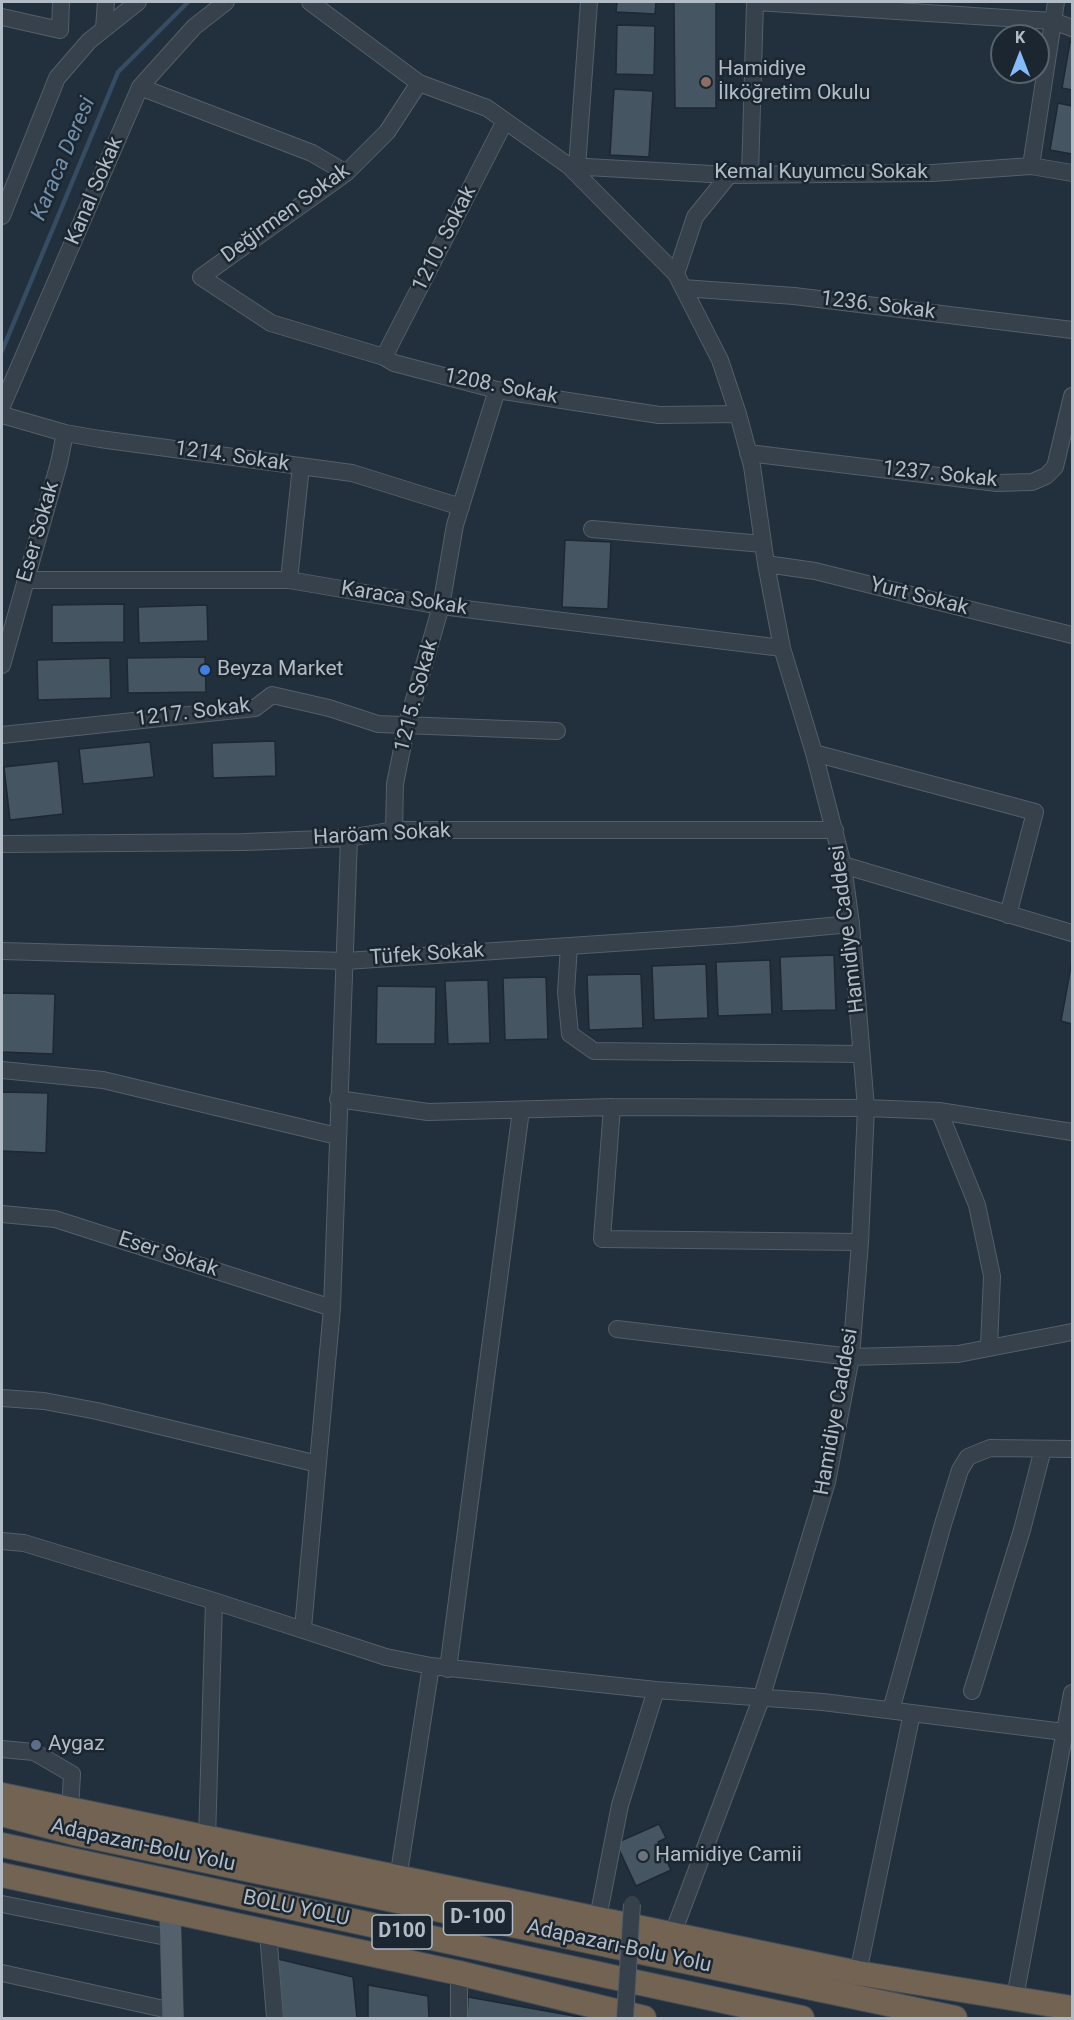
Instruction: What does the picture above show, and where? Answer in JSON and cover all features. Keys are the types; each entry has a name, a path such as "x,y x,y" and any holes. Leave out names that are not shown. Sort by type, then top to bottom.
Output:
{"highway":[{"path":"2,1794 398,1879 598,1918 858,1973 1072,2008"},
{"name":"Adapazarı-Bolu Yolu","path":"2,1814 86,1835 955,2019"},
{"name":"BOLU YOLU","path":"2,1845 802,2019"},
{"path":"2,1875 459,1973 644,2019"},
{"path":"842,1994 964,2004 1047,2019"}],"main road":[{"path":"170,1911 173,2015"}],"street":[{"path":"60,30 61,2"},
{"path":"104,28 106,2"},
{"path":"2,216 57,78 89,41 138,2"},
{"name":"Kanal Sokak","path":"2,406 140,87 194,27 226,2"},
{"name":"Hamidiye Caddesi","path":"310,2 419,83 487,108 573,167 680,281 720,360 738,414 748,453 765,564 782,648 814,753 843,865 851,924 866,1108 860,1242 851,1357 827,1482 761,1699 673,1934"},
{"path":"573,167 589,2"},
{"path":"750,175 755,2 1053,21 1072,28"},
{"path":"1031,166 1056,2"},
{"path":"2,17 60,30 89,41"},
{"name":"Değirmen Sokak","path":"271,323 201,277 346,173 387,132 419,83"},
{"path":"140,87 312,153 346,173"},
{"name":"1210. Sokak","path":"384,357 505,121"},
{"name":"Kemal Kuyumcu Sokak","path":"573,167 729,175 932,173 1031,166 1072,172"},
{"path":"680,281 695,217 729,175"},
{"name":"1236. Sokak","path":"680,281 1072,330"},
{"name":"1208. Sokak","path":"271,323 384,357 394,363 497,390 659,415 738,414"},
{"name":"1215. Sokak","path":"394,830 395,784 407,724 441,606 455,525 497,390"},
{"name":"1237. Sokak","path":"748,453 997,483 1032,482 1046,476 1055,467 1068,438 1072,396"},
{"name":"1214. Sokak","path":"2,415 65,433 352,473 461,507"},
{"name":"Eser Sokak","path":"2,665 59,463 65,433"},
{"path":"289,580 301,466"},
{"path":"592,529 763,544"},
{"name":"Yurt Sokak","path":"765,564 814,571 1072,635"},
{"name":"Karaca Sokak","path":"25,580 289,580 441,606 782,648"},
{"name":"1217. Sokak","path":"2,735 255,708 272,695 329,708 378,724 407,724"},
{"path":"407,724 557,730"},
{"path":"814,753 1035,812 1008,915"},
{"name":"Haröam Sokak","path":"2,844 349,838 394,830 835,830"},
{"path":"303,1628 332,1308 349,838"},
{"path":"843,865 1072,933"},
{"name":"Tüfek Sokak","path":"2,951 346,961 851,924"},
{"path":"569,946 566,992 570,1034 594,1052 861,1054"},
{"path":"2,1070 103,1080 337,1136"},
{"path":"338,1100 428,1112 612,1107 866,1108 939,1111 1072,1132"},
{"path":"612,1107 602,1239 860,1242"},
{"path":"398,1879 439,1667 521,1110"},
{"path":"939,1111 977,1205 992,1276 989,1346"},
{"name":"Eser Sokak","path":"2,1214 55,1219 332,1308"},
{"path":"617,1329 851,1357 958,1354 989,1346 1072,1332"},
{"path":"2,1398 44,1401 97,1412 318,1464"},
{"path":"891,1710 960,1470 968,1457 990,1448 1072,1449"},
{"path":"972,1691 1022,1530 1043,1449"},
{"path":"2,1541 24,1544 214,1601 303,1628 386,1657 439,1667 656,1690 823,1702 1068,1732"},
{"path":"207,1839 214,1601"},
{"path":"598,1918 620,1805 656,1690"},
{"path":"1015,1997 1068,1732 1072,1693"},
{"path":"858,1973 912,1713"},
{"path":"2,1749 34,1752 72,1774 70,1810"},
{"path":"2,1904 171,1938"},
{"path":"625,2019 632,1904"},
{"path":"267,1933 275,2019"},
{"path":"2,1973 173,2015"},
{"path":"459,1973 459,2019"}],"building":[{"path":"617,2 656,2 655,14 616,12"},
{"path":"674,2 716,2 716,108 675,108"},
{"path":"617,25 655,26 654,75 616,74"},
{"path":"1070,42 1072,42 1072,90 1062,88"},
{"path":"614,89 653,91 649,157 610,155"},
{"path":"1058,103 1072,106 1072,154 1050,150"},
{"path":"565,540 611,542 608,609 562,607"},
{"path":"124,604 124,642 52,643 52,605"},
{"path":"207,605 208,641 139,643 138,607"},
{"path":"205,657 206,692 128,693 127,658"},
{"path":"110,658 111,698 38,700 37,660"},
{"path":"275,741 276,776 213,778 212,743"},
{"path":"150,742 154,777 83,784 79,749"},
{"path":"58,761 63,814 10,820 4,767"},
{"path":"834,955 836,1010 782,1011 780,957"},
{"path":"770,960 772,1014 718,1016 716,962"},
{"path":"1072,961 1072,1024 1061,1021"},
{"path":"706,964 708,1018 654,1020 652,966"},
{"path":"641,974 643,1028 589,1030 587,975"},
{"path":"546,977 548,1039 505,1040 503,978"},
{"path":"488,980 490,1043 448,1044 445,981"},
{"path":"377,986 436,987 435,1044 376,1044"},
{"path":"2,993 55,994 53,1054 2,1052"},
{"path":"2,1092 48,1093 46,1153 2,1151"},
{"name":"Hamidiye Camii","path":"659,1824 666,1838 658,1842 671,1870 636,1886 616,1843"},
{"path":"278,1959 353,1977 357,2018 283,2018"},
{"path":"368,1985 428,1996 429,2018 368,2018"},
{"path":"468,1997 585,2018 467,2018"}],"waterway":[{"name":"Karaca Deresi","path":"2,351 118,72 188,2"}],"place":[{"name":"Hamidiye İlköğretim Okulu","path":"706,82"},
{"name":"Beyza Market","path":"205,670"},
{"name":"Aygaz","path":"36,1745"},
{"name":"Hamidiye Camii","path":"643,1856"}]}
